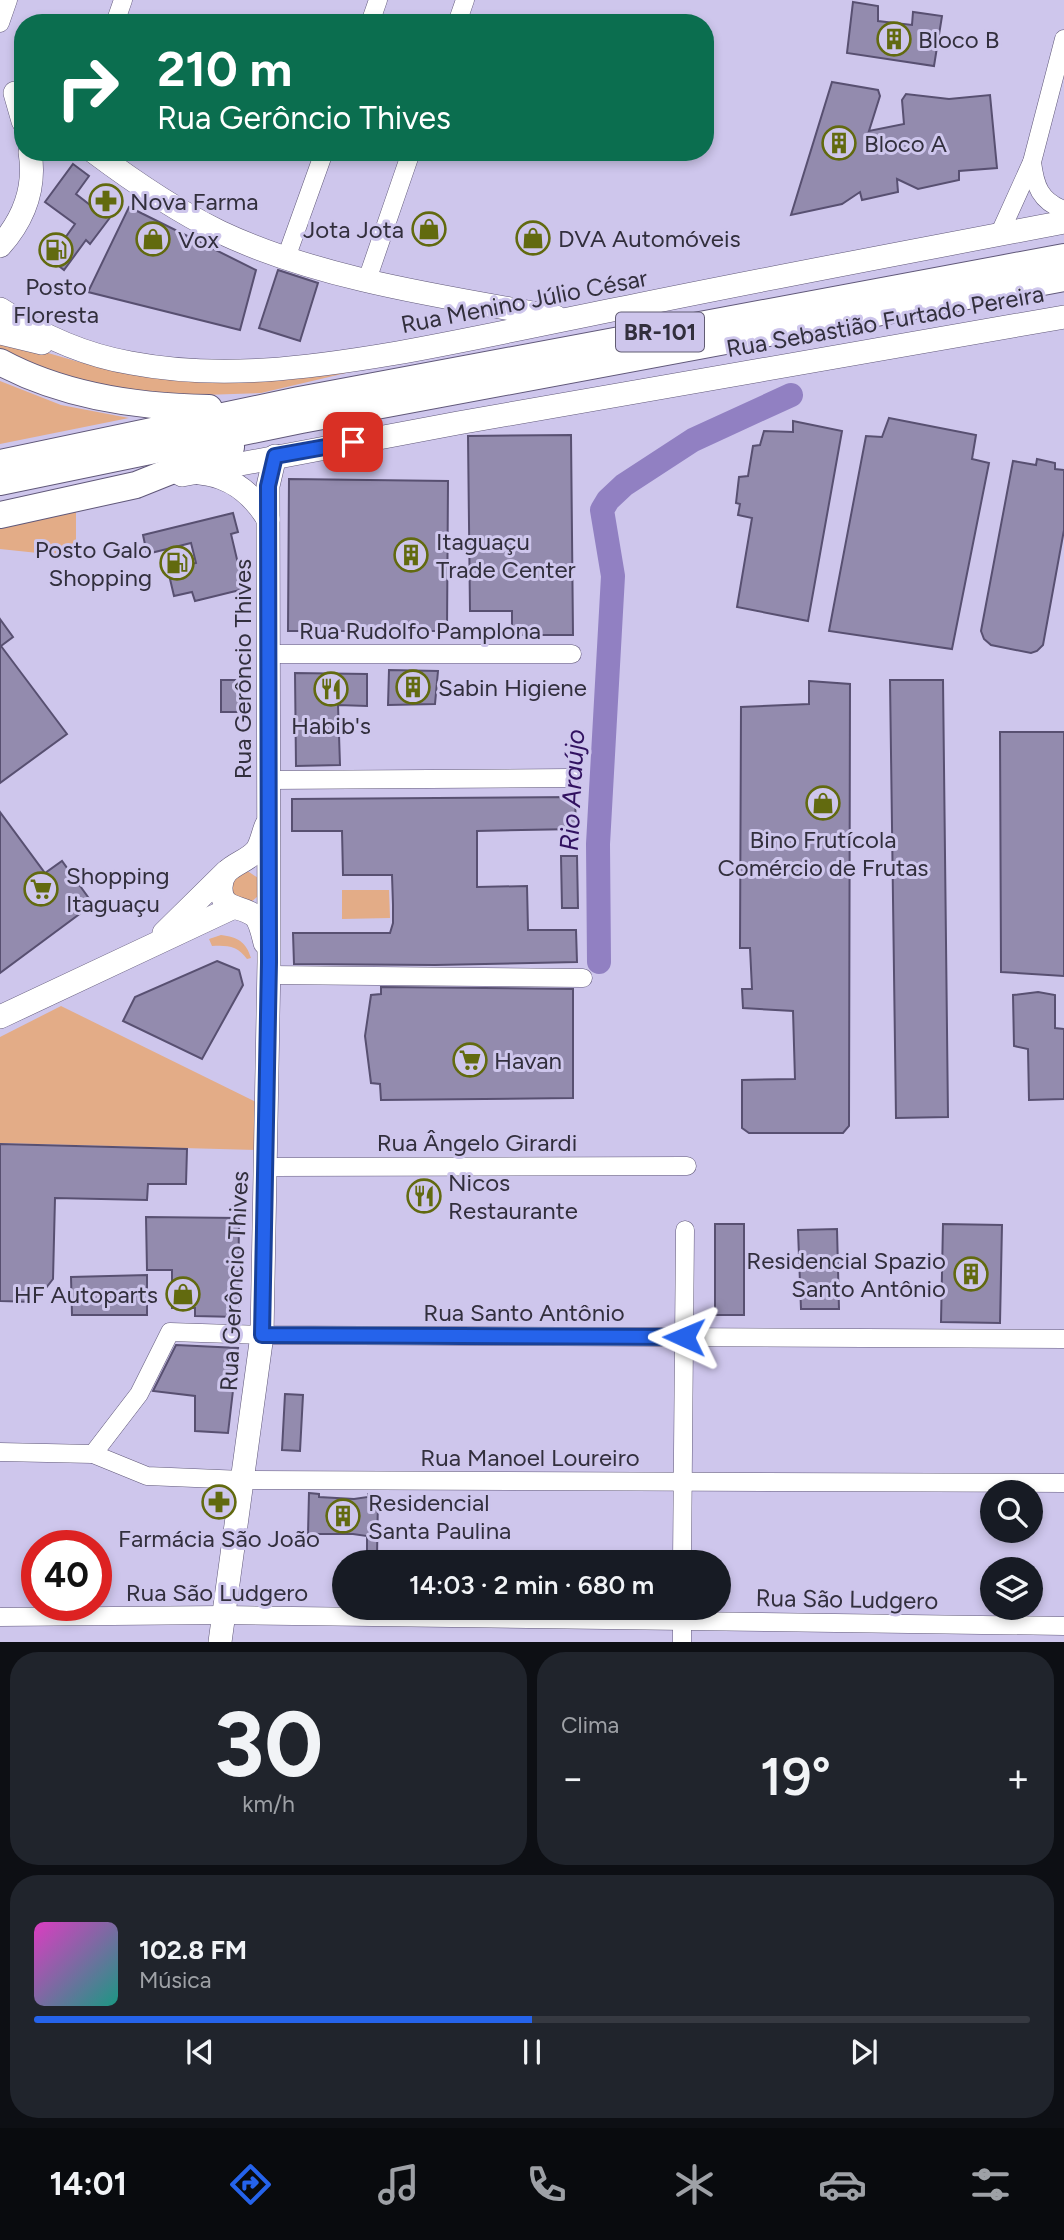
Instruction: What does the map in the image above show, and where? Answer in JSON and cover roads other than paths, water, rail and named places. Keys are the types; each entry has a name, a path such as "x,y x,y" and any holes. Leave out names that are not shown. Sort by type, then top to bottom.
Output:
{"highway":[{"name":"BR-101","path":"0,463 257,409 1064,257"},
{"name":"BR-101","path":"0,482 301,420 1064,278"},
{"path":"949,299 1064,291"},
{"path":"0,362 68,389 112,399 172,407 257,409"},
{"path":"0,515 136,485 301,420"}],"main road":[{"path":"0,246 13,232 26,204 32,161"},
{"path":"106,161 192,218 286,258 367,279 567,319"},
{"name":"Rua Menino Júlio César","path":"0,309 46,336 83,351 129,363 166,369 246,371 304,367 487,337 1064,222"},
{"path":"474,302 487,337"},
{"name":"Rua Sebastião Furtado Pereira","path":"136,485 275,456 1064,317"},
{"path":"0,333 83,351"},
{"name":"Rua Gerôncio Thives","path":"220,1642 262,1335 269,969 268,486 275,456"},
{"path":"233,464 253,470 268,486"},
{"path":"193,473 215,475 236,484 260,505 268,519"},
{"path":"155,942 231,868 257,851 268,820"},
{"path":"0,1017 155,942 240,910 262,905 269,886 265,874 256,865 231,868"},
{"path":"231,868 221,886 222,895 240,910 256,918 262,930 269,969"}],"street":[{"path":"0,23 8,0"},
{"path":"999,235 1032,162 1064,39"},
{"path":"286,258 321,161"},
{"path":"367,279 408,161"},
{"path":"1032,162 1034,180 1043,197 1064,209"},
{"name":"Rua Rudolfo Pamplona","path":"268,654 572,654"},
{"path":"268,780 570,778"},
{"path":"269,969 583,978"},
{"name":"Rua Ângelo Girardi","path":"267,1167 687,1166"},
{"path":"682,1550 685,1230"},
{"name":"Rua Santo Antônio","path":"93,1454 139,1394 159,1359 169,1333 1064,1339"},
{"name":"Rua Manoel Loureiro","path":"0,1452 93,1454 147,1476 243,1480 1064,1483"},
{"name":"Rua São Ludgero","path":"0,1617 332,1615"},
{"name":"Rua São Ludgero","path":"731,1616 1064,1626"},
{"path":"682,1620 682,1642"}],"waterway":[{"name":"Rio Araújo","path":"599,962 598,844 613,576 602,510 608,500 624,485 693,440 791,395"}],"place":[{"name":"Bloco B","path":"894,39"},
{"name":"Bloco A","path":"839,143"},
{"name":"Nova Farma","path":"106,201"},
{"name":"Jota Jota","path":"429,229"},
{"name":"DVA Automóveis","path":"533,238"},
{"name":"Vox","path":"153,239"},
{"name":"Posto Floresta","path":"56,250"},
{"name":"Itaguaçu Trade Center","path":"411,555"},
{"name":"Posto Galo Shopping","path":"177,563"},
{"name":"Sabin Higiene","path":"413,687"},
{"name":"Habib's","path":"331,689"},
{"name":"Bino Frutícola Comércio de Frutas","path":"823,803"},
{"name":"Shopping Itaguaçu","path":"41,889"},
{"name":"Havan","path":"470,1060"},
{"name":"Nicos Restaurante","path":"424,1196"},
{"name":"Residencial Spazio Santo Antônio","path":"971,1274"},
{"name":"HF Autoparts","path":"183,1294"},
{"name":"Farmácia São João","path":"219,1502"},
{"name":"Residencial Santa Paulina","path":"343,1516"}]}
